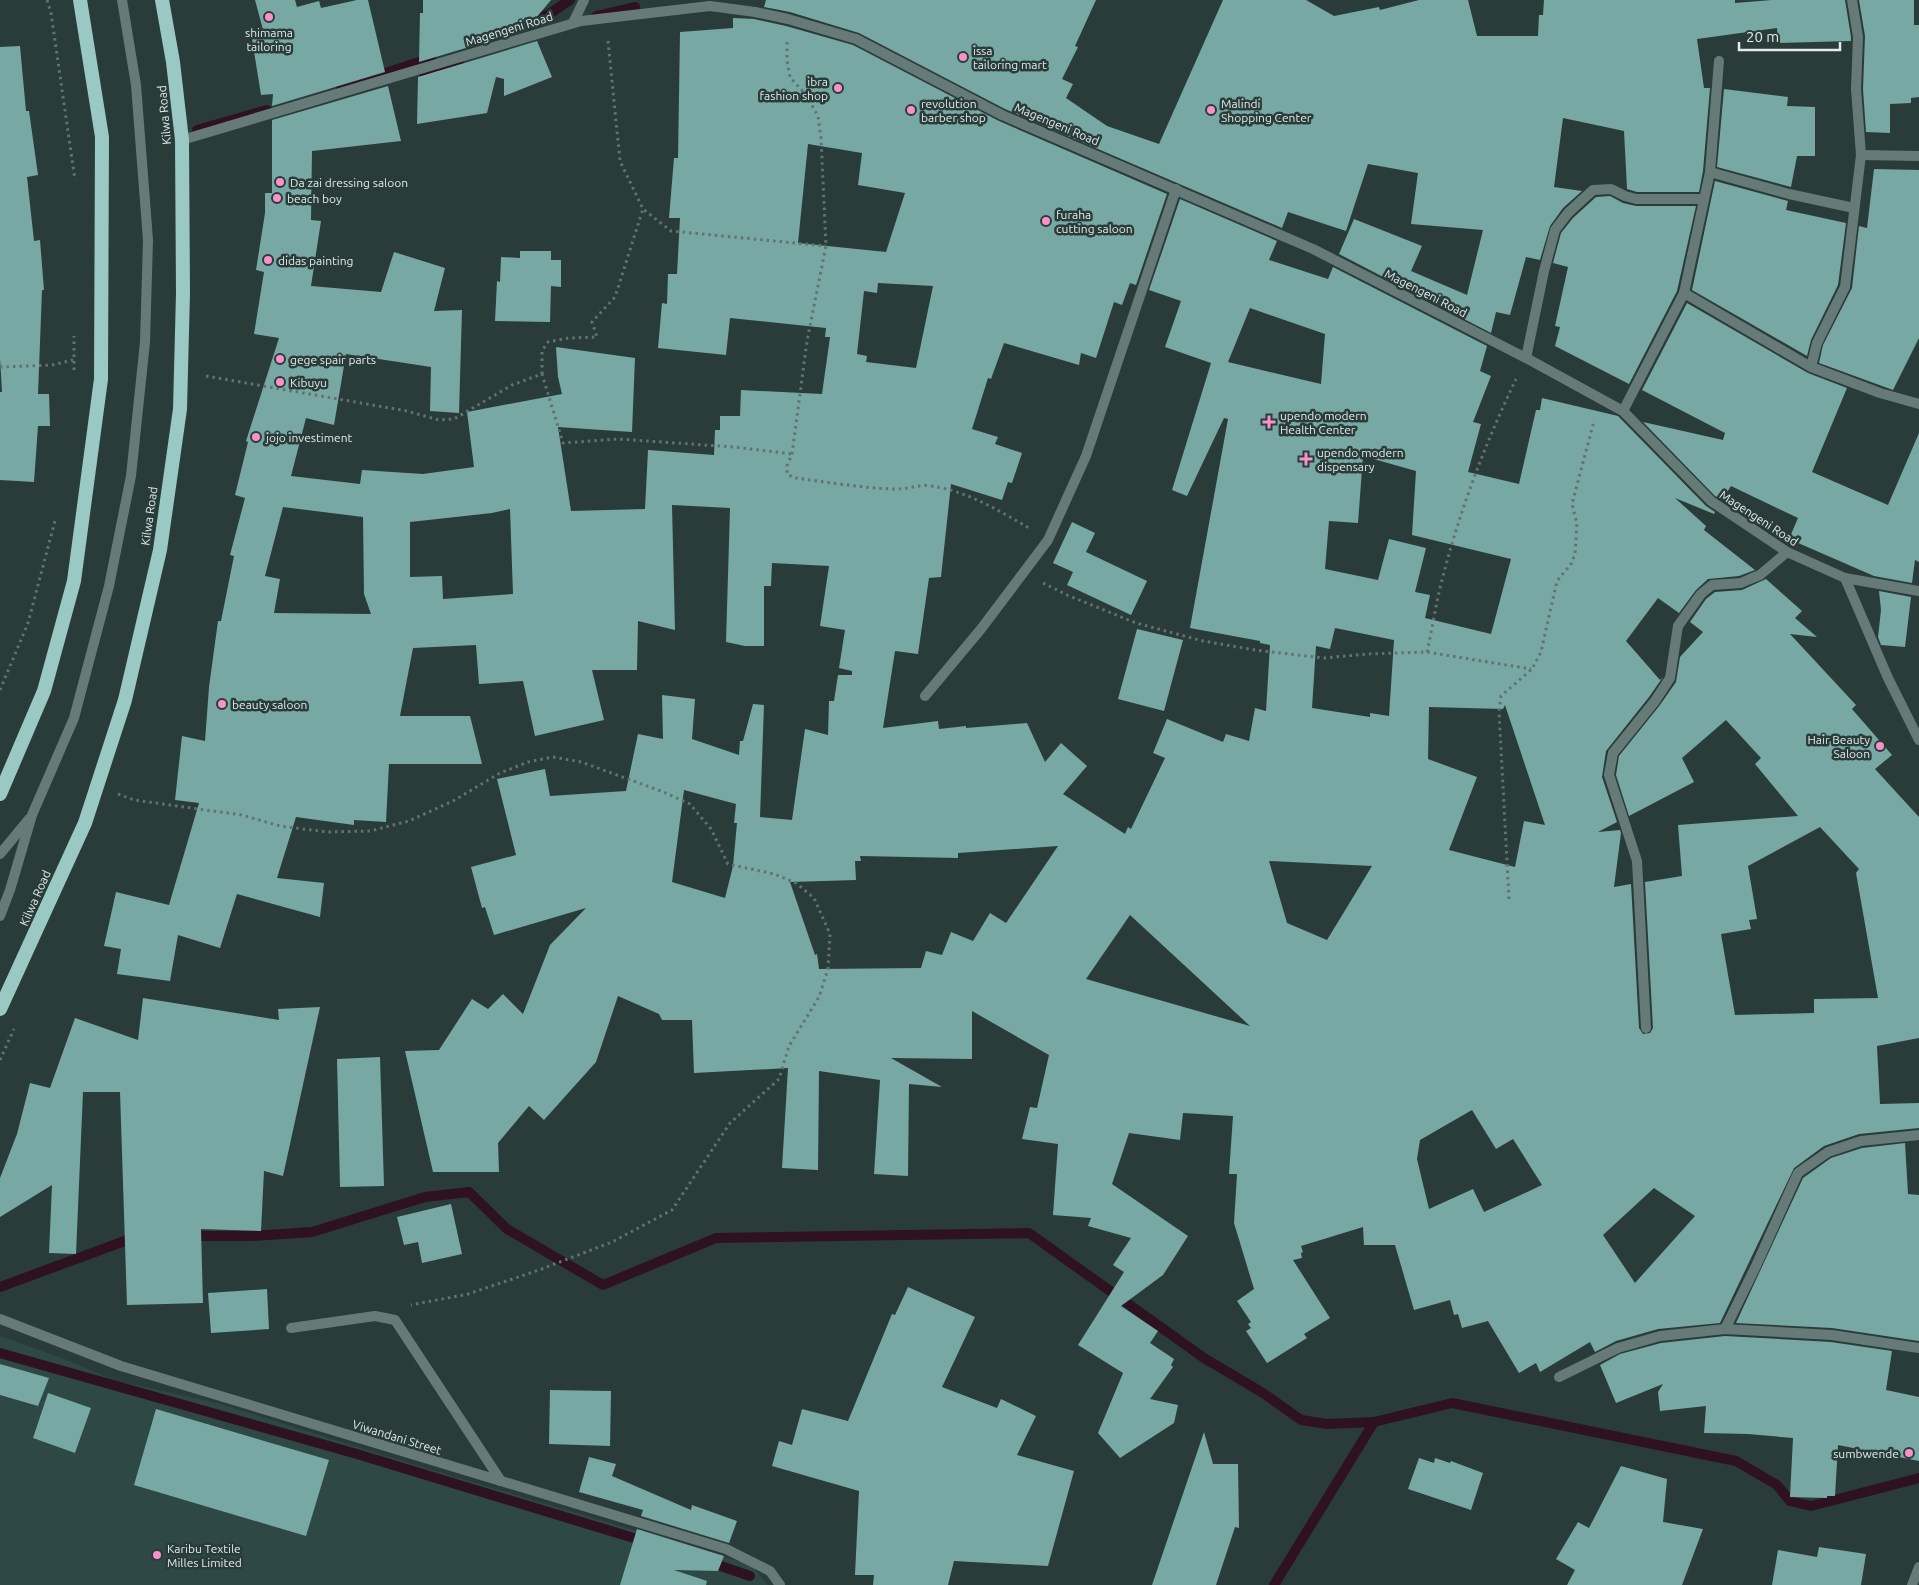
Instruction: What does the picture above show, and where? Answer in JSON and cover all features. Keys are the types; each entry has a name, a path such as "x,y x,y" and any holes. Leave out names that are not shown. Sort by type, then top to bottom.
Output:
{"highway":[{"path":"0,794 44,691 74,581 101,379 102,137 80,0"},
{"name":"Kilwa Road","path":"0,1009 85,823 125,700 160,550 180,409 183,293 182,140 173,62 162,0"}],"street":[{"path":"0,916 10,890 32,815 74,718 109,586 131,476 145,342 148,240 136,85 122,0"},
{"path":"573,23 584,0"},
{"path":"1811,367 1817,343 1845,287 1861,155 1856,89 1858,37 1852,0"},
{"name":"Magengeni Road","path":"182,140 573,23 710,6 788,19 856,39 1002,115 1313,249 1526,358 1623,411 1711,501 1787,552 1845,578 1919,591"},
{"path":"1623,411 1684,293 1710,172 1719,61"},
{"path":"1861,155 1919,156"},
{"path":"1710,172 1789,194 1854,208"},
{"path":"925,696 981,629 1048,540 1086,456 1176,189"},
{"path":"1526,358 1544,271 1555,230 1568,213 1593,190 1610,189 1636,199 1703,199"},
{"path":"1684,293 1811,367 1880,393 1919,404"},
{"path":"1646,1028 1637,861 1609,776 1613,753 1655,701 1670,678 1678,626 1701,594 1712,585 1741,583 1760,575 1787,552"},
{"path":"1845,578 1888,678 1919,740"},
{"path":"0,854 32,815"},
{"path":"1725,1329 1798,1173 1828,1152 1861,1141 1919,1135"},
{"path":"291,1328 375,1316 395,1320 501,1482"},
{"name":"Viwandani Street","path":"0,1319 121,1366 726,1549 770,1571 780,1585"},
{"path":"1559,1377 1618,1348 1660,1336 1725,1329 1832,1335 1919,1348"},
{"path":"1912,1585 1919,1567"}],"path":[{"path":"46,0 51,13 76,183"},
{"path":"605,18 620,161 643,209 671,231 826,246"},
{"path":"788,19 787,61 790,76 806,95 818,116 826,246 807,340 792,454 787,466 787,474 794,478 894,489 930,485 952,490 992,506 1048,540"},
{"path":"643,209 615,297 592,322 597,337 569,338 548,342 542,351 542,374 563,443 618,439 734,447 792,454"},
{"path":"74,331 73,360 75,379"},
{"path":"1427,652 1445,569 1472,483 1499,415 1526,358"},
{"path":"0,367 52,365 73,360 101,365"},
{"path":"180,371 407,411 439,420 454,419 512,385 542,374"},
{"path":"1509,898 1499,711 1501,696 1512,684 1532,669 1540,652 1557,581 1571,564 1575,554 1577,524 1572,504 1600,398"},
{"path":"0,690 28,622 58,509"},
{"path":"1023,573 1067,595 1136,623 1203,641 1255,650 1324,658 1427,652 1532,669"},
{"path":"96,789 134,800 242,815 280,826 327,832 370,831 409,821 453,801 500,772 528,762 554,757 581,762 661,790 690,804 711,829 728,864 774,874 796,883 814,898 830,934 828,969 819,997 789,1046 779,1079 730,1123 672,1210 612,1242 539,1270 468,1294 417,1303 403,1308 395,1320"}],"shaded area":[{"name":"Karibu Textile Milles Limited","path":"0,1336 67,1360 113,1380 217,1403 415,1465 751,1565 768,1585 0,1585"}],"building":[{"path":"255,0 295,0 297,7 319,1 321,8 357,0 368,0 385,72 272,106 273,94 261,95 252,39 265,37"},
{"path":"423,0 551,0 526,30 419,62 420,13 423,13"},
{"path":"766,0 1096,0 1075,46 1078,47 1062,79 1073,84 1066,98 1107,126 1159,144 1223,0 1306,0 1334,16 1379,7 1380,10 1419,0 1468,0 1477,36 1538,36 1539,15 1543,15 1544,0 1735,0 1735,3 1772,0 1845,0 1851,41 1778,43 1777,28 1697,39 1704,88 1710,88 1703,171 1699,192 1637,192 1627,189 1624,131 1563,118 1554,187 1582,191 1563,208 1550,226 1540,260 1526,257 1510,315 1496,312 1491,333 1339,254 1354,219 1422,246 1411,271 1467,295 1483,230 1411,224 1418,173 1368,164 1346,231 1288,212 1282,228 1005,109 859,33 790,12 764,7"},
{"path":"1859,0 1914,0 1914,25 1919,25 1919,97 1911,98 1911,103 1890,104 1890,133 1866,132 1863,89 1865,36"},
{"path":"733,18 754,19 853,45 999,121 1167,194 1136,285 1130,283 1122,305 1114,302 1096,358 1081,353 1079,365 1004,343 991,379 988,378 972,429 998,437 995,444 1022,453 1012,483 1008,482 1002,500 951,484 941,577 929,578 918,654 895,651 883,728 938,721 939,729 1027,723 1045,762 1061,743 1087,766 1063,794 1125,834 1128,827 1131,829 1165,758 1153,753 1167,719 1223,742 1226,734 1249,741 1255,708 1266,711 1270,645 1260,643 1260,641 1190,628 1228,419 1224,418 1187,496 1172,490 1211,363 1165,347 1181,301 1149,290 1180,199 1277,241 1269,260 1328,279 1333,267 1487,346 1480,371 1491,376 1473,422 1481,424 1468,472 1519,484 1536,410 1540,410 1542,398 1618,416 1706,506 1715,512 1714,514 1675,498 1706,526 1704,530 1755,570 1739,576 1708,579 1696,590 1679,613 1658,598 1626,641 1660,680 1663,677 1606,751 1602,777 1617,822 1598,832 1620,830 1621,833 1614,887 1631,884 1639,1028 1643,1034 1650,1033 1653,1028 1645,882 1682,876 1678,825 1798,816 1755,764 1761,758 1726,720 1682,758 1694,782 1629,816 1616,775 1619,756 1676,682 1680,657 1703,632 1690,622 1706,599 1715,592 1742,590 1766,579 1802,611 1795,618 1817,637 1790,634 1856,705 1852,709 1892,755 1875,769 1919,817 1919,1038 1877,1046 1880,1104 1919,1103 1919,1128 1859,1134 1824,1146 1794,1168 1720,1323 1658,1329 1616,1341 1595,1352 1590,1342 1540,1372 1536,1363 1519,1373 1488,1321 1462,1328 1458,1314 1454,1315 1450,1300 1414,1310 1395,1245 1364,1245 1363,1227 1301,1246 1302,1258 1293,1260 1330,1318 1304,1334 1307,1338 1267,1363 1246,1331 1251,1328 1248,1324 1251,1322 1237,1301 1254,1289 1234,1223 1237,1174 1229,1174 1233,1116 1183,1113 1180,1140 1129,1133 1112,1184 1188,1236 1163,1275 1121,1306 1158,1331 1150,1343 1174,1359 1171,1365 1173,1367 1150,1399 1178,1405 1174,1423 1120,1458 1098,1433 1123,1373 1078,1345 1124,1272 1113,1265 1131,1238 1088,1226 1091,1218 1053,1215 1058,1144 1022,1139 1030,1107 1037,1108 1049,1055 972,1011 972,1059 891,1058 942,1087 909,1084 908,1176 874,1174 880,1080 819,1071 818,1170 782,1168 788,1068 694,1073 692,1020 662,1020 659,1014 618,996 596,1062 544,1120 529,1106 498,1143 499,1172 433,1172 405,1051 439,1050 472,999 488,1009 503,994 523,1014 550,945 586,908 494,935 485,907 482,908 471,867 516,855 497,779 545,769 550,796 626,791 638,734 663,739 662,695 695,699 692,739 739,755 740,741 743,741 753,704 764,705 760,817 792,820 805,729 828,735 829,701 834,701 838,675 852,675 852,671 839,668 845,630 820,626 829,566 772,563 771,586 764,586 764,646 745,646 726,642 730,508 672,505 675,630 638,621 637,670 592,670 604,720 535,736 523,681 479,684 476,645 413,648 400,716 470,716 482,764 389,764 386,822 354,820 354,825 296,817 277,878 324,883 320,917 237,894 220,948 178,935 170,981 117,974 121,949 104,946 116,892 169,905 199,803 175,800 182,736 205,741 209,687 218,621 221,621 234,556 230,555 245,498 235,495 248,442 246,441 279,338 254,334 264,272 256,270 265,213 265,193 272,193 272,120 388,86 401,141 312,151 311,220 321,221 311,286 381,292 394,252 445,268 434,311 462,310 459,413 430,411 431,367 346,354 334,425 306,418 291,476 360,484 362,470 423,474 474,467 467,412 562,394 558,377 556,347 635,358 632,432 558,427 571,511 645,509 648,450 714,455 715,430 720,430 720,416 740,416 741,390 822,394 830,337 825,337 826,328 730,318 726,355 658,348 662,303 667,304 668,274 677,274 680,218 669,218 674,158 678,158 680,32 733,28","holes":["808,144 862,153 858,185 905,193 886,252 798,243","878,283 933,286 916,368 866,362 867,356 857,354 864,291 877,293","1250,308 1325,334 1321,384 1228,362","1363,456 1416,471 1412,535 1511,559 1491,634 1425,618 1430,595 1415,592 1426,548 1389,539 1378,580 1325,569 1329,521 1358,523","283,507 363,517 364,594 371,614 274,613 280,579 265,576","510,509 513,594 443,599 442,576 410,577 410,522 492,513","1335,628 1394,640 1389,716 1370,713 1370,717 1312,708 1316,646 1330,649","1505,705 1545,825 1524,821 1515,867 1449,850 1477,777 1428,759 1429,707 1503,709","684,790 736,804 734,823 737,823 733,866 725,898 672,882","1820,827 1859,869 1856,873 1878,998 1814,999 1814,1013 1735,1015 1721,934 1751,929 1749,920 1757,919 1748,866","1058,846 1006,923 990,913 973,941 951,932 942,955 926,951 921,968 819,969 817,954 815,955 790,882 856,880 855,861 861,861 860,856 958,858 958,853","1269,861 1372,866 1327,940 1287,923","1130,915 1250,1026 1086,979","1472,1110 1496,1149 1513,1139 1542,1185 1484,1212 1473,1189 1429,1209 1417,1159 1420,1140","1654,1188 1695,1216 1635,1283 1603,1235"]},
{"path":"537,41 552,77 504,96 504,79 496,77 487,113 417,124 418,77"},
{"path":"20,46 26,111 29,111 38,175 27,177 34,241 40,240 44,290 42,290 38,394 49,394 50,426 38,426 34,482 0,480 0,392 2,392 0,358 0,47"},
{"path":"1724,89 1788,97 1787,106 1815,107 1815,156 1797,156 1791,187 1717,167"},
{"path":"1874,169 1919,170 1919,338 1893,390 1819,363 1823,345 1852,288 1859,226 1867,228"},
{"path":"1715,181 1788,201 1786,210 1846,223 1838,285 1811,340 1807,356 1692,290"},
{"path":"1610,196 1623,203 1636,206 1696,206 1677,291 1629,384 1555,346 1560,327 1555,326 1568,267 1553,263 1561,233 1573,218 1596,197"},
{"path":"520,251 551,251 551,260 561,260 561,287 551,286 550,322 495,321 497,281 500,282 501,257 520,258"},
{"path":"1687,303 1808,373 1847,388 1812,472 1888,505 1919,433 1919,562 1915,560 1912,583 1874,576 1789,539 1798,518 1731,486 1722,500 1715,496 1643,422 1723,440 1725,433 1642,390"},
{"path":"1072,522 1095,533 1086,552 1147,581 1131,615 1067,585 1073,572 1053,563"},
{"path":"1879,591 1911,597 1905,647 1881,645 1878,637 1881,610"},
{"path":"1137,629 1183,640 1164,711 1118,699"},
{"path":"143,998 279,1020 278,1009 320,1007 283,1176 264,1171 261,1231 201,1229 203,1303 127,1305 120,1092 83,1092 76,1254 49,1253 52,1185 0,1217 0,1178 17,1134 30,1083 50,1088 75,1018 138,1040"},
{"path":"380,1057 384,1186 340,1187 337,1059"},
{"path":"1905,1143 1908,1194 1919,1195 1919,1341 1832,1328 1736,1323 1803,1178 1831,1158 1862,1148"},
{"path":"451,1204 462,1254 422,1263 418,1242 404,1245 397,1217"},
{"path":"908,1287 975,1317 942,1387 997,1408 1001,1399 1036,1416 1017,1455 1074,1471 1048,1566 954,1561 948,1585 873,1585 874,1575 855,1575 859,1491 772,1466 779,1441 792,1445 802,1409 848,1421 892,1314 895,1315"},
{"path":"267,1289 269,1329 211,1333 208,1293"},
{"path":"1725,1336 1831,1342 1892,1351 1886,1390 1919,1397 1919,1461 1838,1445 1835,1496 1827,1496 1827,1498 1790,1497 1793,1438 1704,1433 1706,1406 1660,1411 1658,1392 1663,1384 1616,1403 1600,1365 1620,1354 1661,1343"},
{"path":"0,1364 49,1378 38,1406 0,1395"},
{"path":"550,1390 611,1391 610,1446 549,1444"},
{"path":"48,1393 91,1408 75,1453 33,1438"},
{"path":"156,1409 329,1460 306,1536 134,1485"},
{"path":"1204,1432 1213,1464 1238,1464 1239,1528 1235,1527 1216,1585 1152,1585"},
{"path":"589,1457 616,1464 612,1476 691,1510 692,1505 737,1521 729,1543 641,1516 643,1510 579,1492"},
{"path":"1419,1458 1434,1463 1435,1458 1450,1463 1451,1461 1483,1473 1471,1510 1408,1489"},
{"path":"1621,1466 1667,1479 1663,1522 1703,1529 1682,1585 1567,1585 1575,1570 1556,1559 1578,1522 1589,1528"},
{"path":"637,1529 724,1556 718,1571 674,1570 707,1581 706,1585 620,1585"},
{"path":"1819,1547 1866,1554 1861,1585 1772,1585 1778,1550 1817,1557"}],"waterway":[{"path":"522,25 549,14 570,0"},
{"path":"596,16 635,7"},
{"path":"341,88 431,58"},
{"path":"422,71 437,70 459,62"},
{"path":"197,130 267,110"},
{"path":"189,1236 252,1236 312,1232 425,1197 469,1192 507,1229 603,1285 716,1238 1029,1233 1204,1358 1263,1393 1301,1420 1327,1424 1374,1422 1452,1403 1736,1461 1777,1485 1790,1501 1811,1506 1919,1478"},
{"path":"0,1287 137,1238"},
{"path":"0,1353 357,1454 647,1542"},
{"path":"1274,1585 1374,1422"},
{"path":"709,1562 750,1576"}],"place":[{"name":"shimama tailoring","path":"269,17"},
{"name":"issa tailoring mart","path":"963,57"},
{"name":"ibra fashion shop","path":"838,88"},
{"name":"revolution barber shop","path":"911,110"},
{"name":"Malindi Shopping Center","path":"1211,110"},
{"name":"Da zai dressing saloon","path":"280,182"},
{"name":"beach boy","path":"277,198"},
{"name":"furaha cutting saloon","path":"1046,221"},
{"name":"didas painting","path":"268,260"},
{"name":"gege spair parts","path":"280,359"},
{"name":"Kibuyu","path":"280,382"},
{"name":"upendo modern Health Center","path":"1269,422"},
{"name":"jojo investiment","path":"256,437"},
{"name":"upendo modern dispensary","path":"1306,459"},
{"name":"beauty saloon","path":"222,704"},
{"name":"Hair Beauty Saloon","path":"1880,746"},
{"name":"sumbwende","path":"1909,1453"},
{"name":"Karibu Textile Milles Limited","path":"157,1555"}]}
